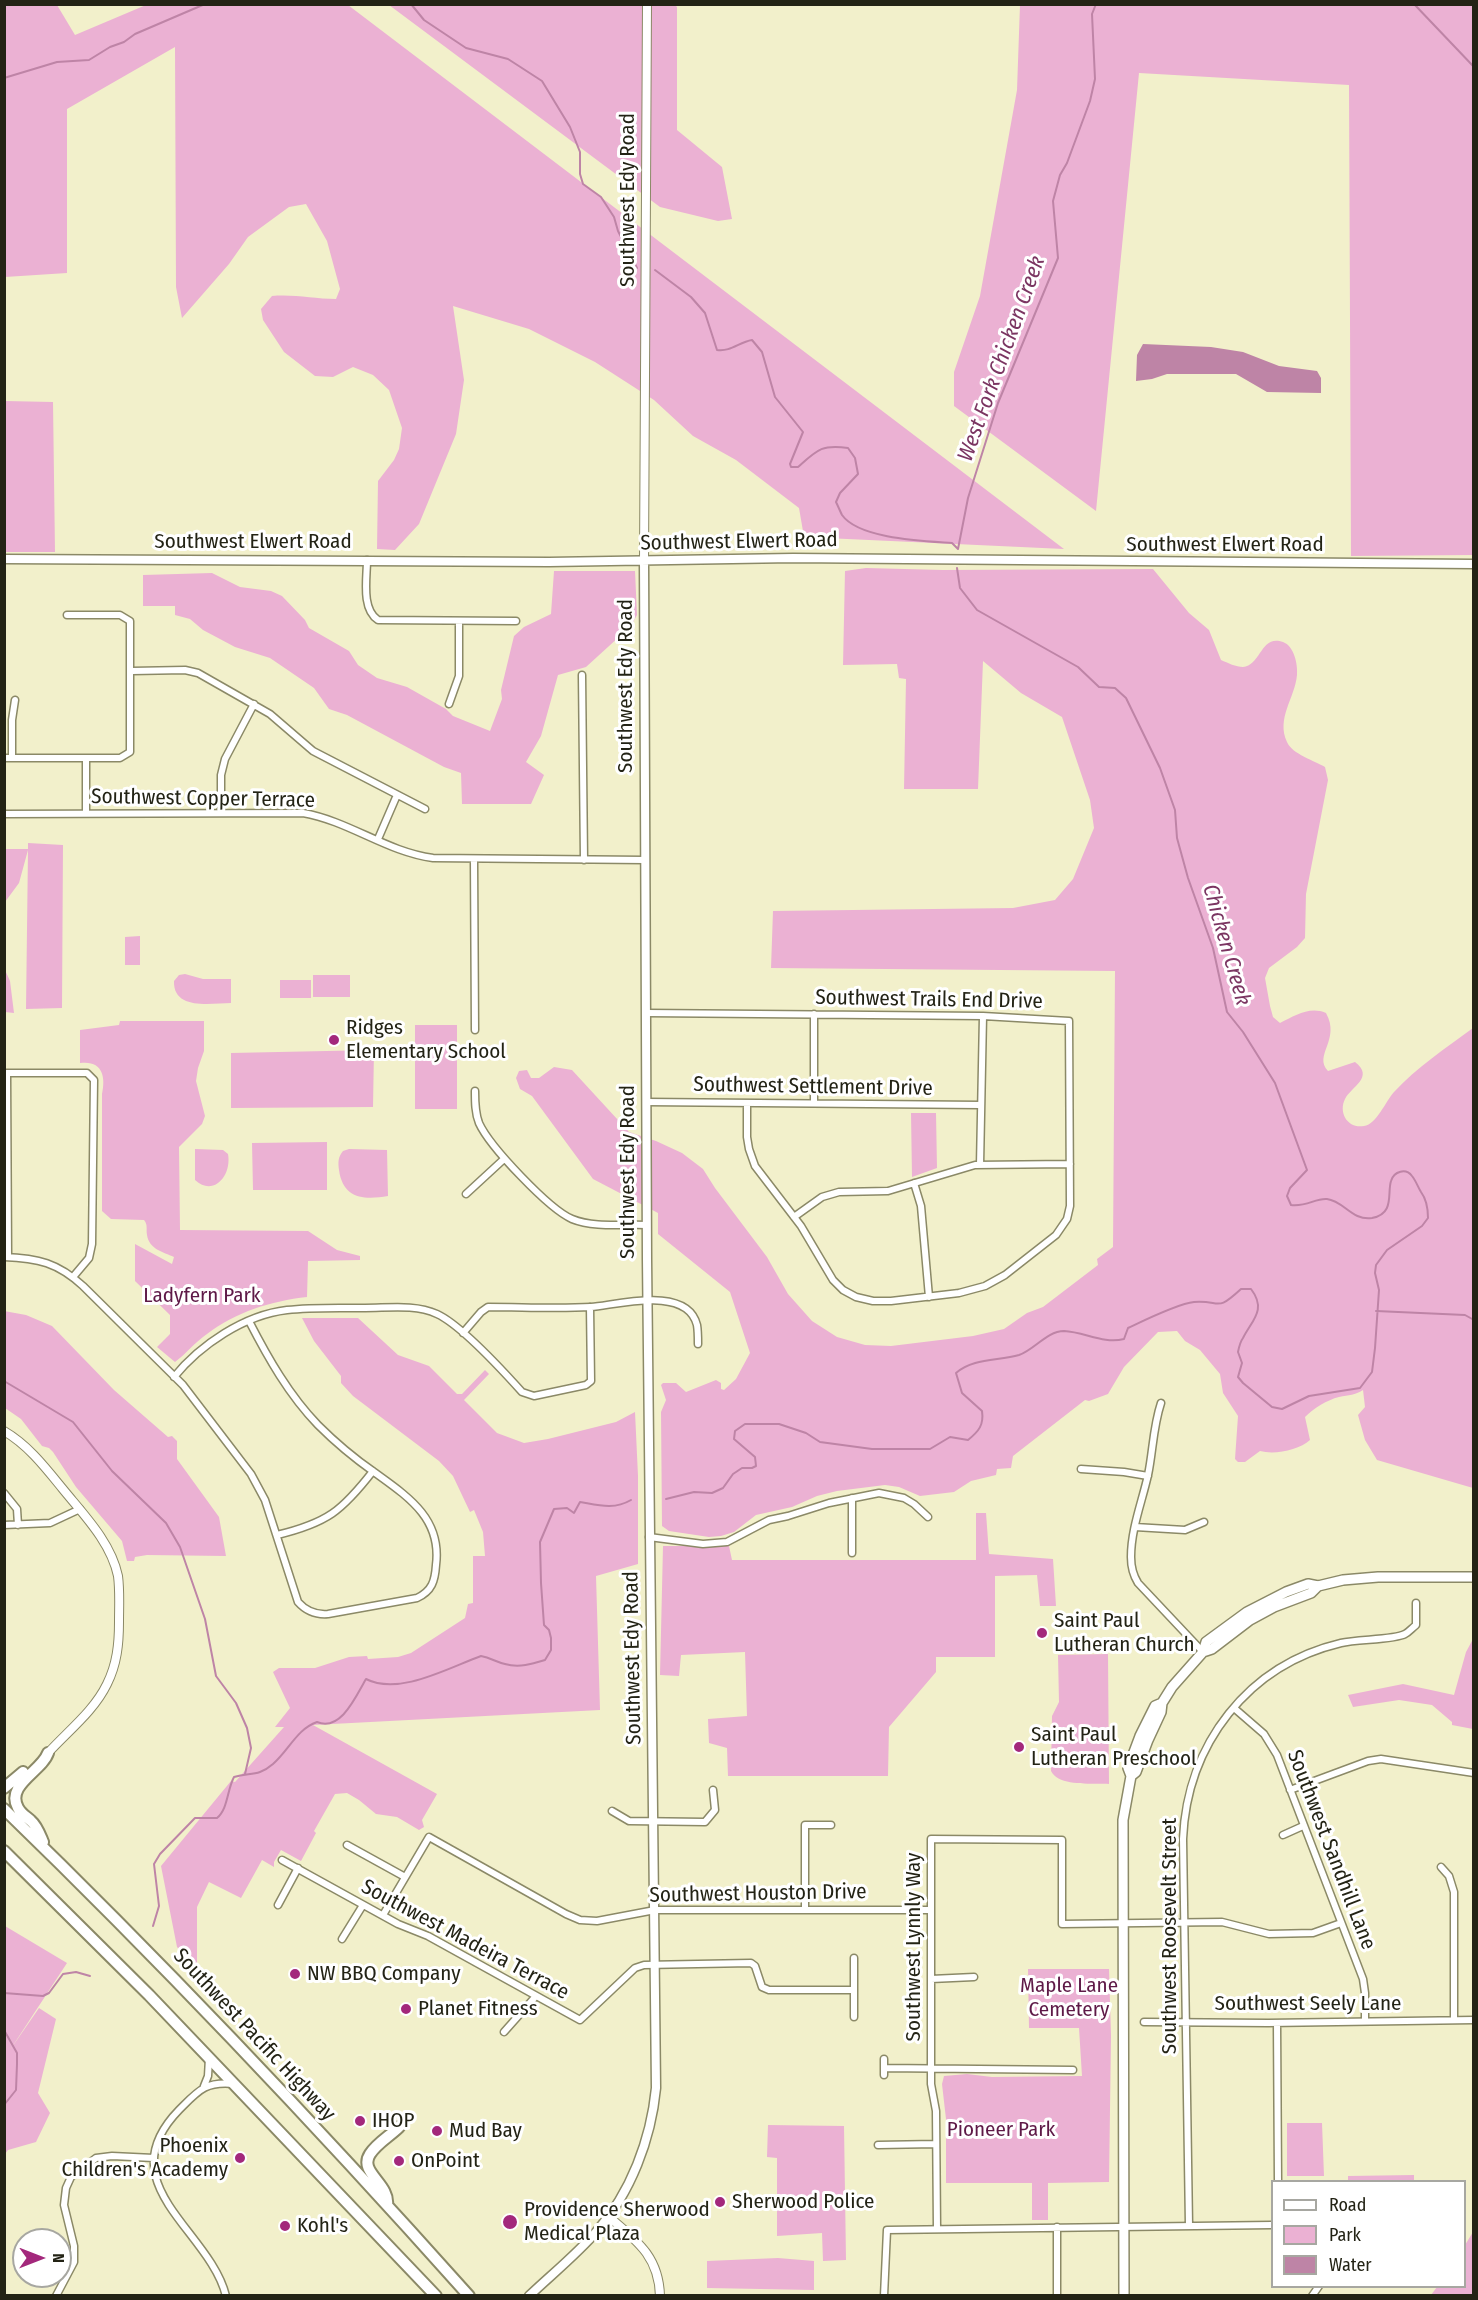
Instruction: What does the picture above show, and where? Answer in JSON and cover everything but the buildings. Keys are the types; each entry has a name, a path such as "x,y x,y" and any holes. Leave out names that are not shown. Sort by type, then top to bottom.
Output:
{"highway":[{"path":"4,1788 42,1752 48,1753 21,1784 15,1797 18,1808 33,1823 47,1851"},
{"name":"Southwest Pacific Highway","path":"4,1809 165,1968 469,2295"},
{"path":"4,1851 141,1986 436,2295"},
{"path":"387,2205 387,2193 369,2171 367,2163 370,2152 399,2127"}],"main road":[{"name":"Southwest Elwert Road","path":"4,559 644,561 866,559 1473,564"},
{"name":"Southwest Edy Road","path":"529,2295 582,2247 608,2216 635,2169 652,2118 656,2079 646,1225 644,561"},
{"path":"1124,2295 1122,1834 1124,1806 1131,1776 1128,1768 1140,1736 1155,1706 1162,1702 1180,1677 1203,1652 1212,1649 1250,1620 1274,1607 1311,1593 1318,1586 1343,1580 1473,1577"}],"street":[{"name":"Southwest Edy Road","path":"644,561 647,4"},
{"path":"368,560 368,607 376,618 386,621 516,621"},
{"path":"15,700 8,758 120,758 128,755 132,744 131,624 126,617 120,615 67,615"},
{"path":"449,704 459,676 459,621"},
{"path":"132,671 191,671 254,704 278,720 313,751 425,809"},
{"path":"582,675 584,860"},
{"path":"221,813 221,775 225,759 254,704"},
{"path":"86,758 86,813"},
{"path":"378,839 397,795"},
{"name":"Southwest Copper Terrace","path":"4,814 310,814 341,823 420,856 474,860 645,860"},
{"path":"474,860 475,1030"},
{"name":"Southwest Trails End Drive","path":"646,1012 983,1016 1069,1021 1070,1164"},
{"path":"814,1014 814,1103"},
{"path":"980,1165 983,1016"},
{"path":"73,1277 89,1258 93,1244 93,1093 95,1084 92,1076 83,1073 6,1073 6,1257 43,1261 64,1270 193,1397 251,1474 266,1500 298,1602 310,1612 328,1614 417,1598 426,1594 431,1587 437,1557 435,1536 424,1514 413,1500 373,1471 317,1424 270,1360 249,1321"},
{"path":"475,1091 478,1120 504,1158 544,1198 572,1219 590,1223 646,1225"},
{"name":"Southwest Settlement Drive","path":"646,1102 981,1105"},
{"path":"747,1103 747,1137 752,1159 760,1173 794,1217 833,1280 843,1290 856,1297 873,1301 929,1297 969,1291 1005,1275 1056,1235 1064,1225 1069,1212 1070,1164 980,1165 882,1192 839,1192 822,1197 794,1217"},
{"path":"466,1194 504,1158"},
{"path":"914,1183 921,1206 929,1297"},
{"path":"463,1333 488,1307 590,1307 647,1300 674,1304 690,1314 697,1325 698,1344"},
{"path":"174,1377 204,1348 249,1321 264,1315 287,1310 407,1307 436,1314 463,1333 525,1395 534,1396 586,1385 591,1381 590,1307"},
{"path":"1161,1403 1154,1422 1148,1476 1131,1554 1134,1576 1203,1652"},
{"path":"4,1431 17,1438 42,1463 80,1509 106,1547 117,1572 119,1584 118,1653 111,1676 98,1699 48,1753"},
{"path":"1081,1469 1148,1476"},
{"path":"277,1535 303,1529 331,1515 349,1501 373,1471"},
{"path":"4,1493 17,1509 18,1525"},
{"path":"649,1537 703,1544 727,1542 761,1523 852,1498 879,1493 890,1494 914,1504 928,1517"},
{"path":"852,1498 852,1553"},
{"path":"4,1525 50,1523 80,1509"},
{"path":"1136,1527 1185,1530 1204,1522"},
{"name":"Southwest Roosevelt Street","path":"1189,2225 1184,1822 1189,1791 1209,1741 1250,1690 1268,1676 1300,1658 1343,1642 1404,1635 1416,1625 1416,1603"},
{"name":"Southwest Sandhill Lane","path":"1234,1708 1268,1740 1290,1790 1364,1985 1365,2020"},
{"path":"1290,1790 1368,1761 1381,1759 1473,1773"},
{"path":"612,1811 629,1821 705,1821 715,1810 713,1790"},
{"path":"805,1909 805,1825 831,1825"},
{"path":"1282,1834 1304,1826"},
{"name":"Southwest Houston Drive","path":"405,1877 429,1837 580,1920 597,1921 655,1910 931,1910"},
{"name":"Southwest Lynnly Way","path":"937,2229 936,2111 931,2084 931,1839 1062,1840 1062,1924 1222,1922 1269,1934 1307,1934 1341,1923"},
{"path":"347,1845 405,1877 383,1915"},
{"name":"Southwest Madeira Terrace","path":"282,1860 398,1924 428,1936 580,2020 635,1968 656,1965"},
{"path":"1441,1867 1449,1876 1454,1892 1454,2020"},
{"path":"278,1905 298,1868"},
{"path":"342,1939 363,1905"},
{"path":"854,1958 854,2017"},
{"path":"656,1965 751,1963 755,1966 762,1988 769,1990 854,1990"},
{"path":"932,1979 974,1977"},
{"path":"504,2032 536,1996"},
{"name":"Southwest Seely Lane","path":"1143,2022 1277,2023 1473,2020"},
{"path":"1277,2023 1278,2180"},
{"path":"209,2058 208,2076 204,2086 176,2113 159,2141 154,2158 155,2174 162,2197 216,2269 226,2295"},
{"path":"884,2059 884,2072 931,2068 972,2068 986,2071 1073,2070"},
{"path":"204,2086 214,2083 234,2085"},
{"path":"878,2145 936,2144"},
{"path":"59,2294 74,2262 74,2246 64,2205 66,2188 71,2177 96,2158 112,2156 154,2158"},
{"path":"608,2216 634,2238 647,2253 658,2275 660,2295"},
{"path":"884,2295 887,2230 1271,2225"},
{"path":"1057,2295 1058,2227"}],"green space":[{"path":"5,5 57,5 75,35 146,5 348,5 1064,549 804,537 799,508 736,460 693,436 654,400 595,362 529,329 453,306 464,380 456,434 419,524 395,550 377,549 378,481 394,460 399,449 402,428 389,390 373,375 353,367 333,377 315,376 284,352 263,320 261,309 272,296 336,299 340,289 327,241 306,204 289,207 248,237 229,264 182,318 176,287 175,47 67,109 67,273 5,277"},
{"path":"389,5 675,5 677,7 677,130 722,167 732,219 718,221 660,207"},
{"path":"1020,5 1473,5 1473,555 1351,556 1349,85 1139,73 1096,511 954,406 954,372 980,296 1017,90"},
{"path":"5,401 53,402 55,552 5,552"},
{"path":"866,568 1153,569 1189,613 1209,630 1221,660 1235,666 1249,665 1265,646 1276,641 1287,644 1293,651 1297,675 1285,716 1284,733 1287,742 1294,750 1325,767 1328,780 1306,894 1305,938 1269,968 1265,978 1270,1006 1273,1017 1280,1023 1308,1011 1326,1013 1331,1031 1323,1059 1324,1065 1328,1071 1355,1062 1363,1072 1360,1082 1343,1104 1346,1119 1358,1126 1364,1126 1373,1121 1403,1083 1473,1028 1473,1488 1377,1460 1365,1440 1358,1415 1365,1407 1363,1390 1330,1400 1305,1417 1310,1440 1305,1444 1280,1452 1260,1451 1245,1462 1238,1462 1235,1459 1238,1416 1223,1393 1220,1374 1200,1350 1185,1341 1177,1331 1158,1332 1124,1367 1108,1394 1089,1401 1085,1400 1013,1456 1011,1468 997,1469 996,1475 971,1481 954,1492 920,1496 899,1487 885,1485 837,1491 817,1496 792,1507 756,1515 734,1532 721,1536 709,1537 669,1531 662,1526 661,1412 666,1400 661,1385 676,1383 686,1392 716,1380 721,1383 721,1389 724,1390 736,1379 750,1353 730,1292 658,1234 658,1213 593,1179 532,1096 520,1089 516,1078 519,1071 527,1070 531,1078 539,1078 554,1067 572,1070 629,1132 682,1153 703,1169 767,1257 788,1294 812,1321 837,1337 865,1345 891,1346 973,1336 1004,1329 1027,1313 1043,1307 1098,1265 1097,1259 1113,1247 1115,971 771,968 773,911 1013,908 1055,900 1073,879 1094,828 1090,800 1062,717 1021,693 983,661 978,789 904,789 906,679 899,678 897,664 843,665 845,571"},
{"path":"554,571 635,571 637,615 631,626 586,667 558,675 541,736 526,762 544,775 531,804 462,804 461,773 444,767 347,715 329,709 314,688 270,658 235,647 203,630 190,619 175,615 175,606 143,606 143,575 212,573 240,587 271,591 282,596 305,620 309,628 349,651 358,665 377,678 407,687 446,709 453,716 490,731 502,699 501,690 514,636 524,627 551,614"},
{"path":"28,843 63,845 62,1008 26,1009 28,850 19,883 5,902 4,849 28,849"},
{"path":"140,936 140,965 125,965 125,937"},
{"path":"5,970 10,981 14,1013 5,1012"},
{"path":"185,974 203,979 231,979 231,1003 195,1003 180,997 175,991 174,981 179,975"},
{"path":"313,975 350,975 350,997 313,997"},
{"path":"280,980 311,980 311,998 280,998"},
{"name":"Ladyfern Park","path":"120,1021 204,1021 204,1051 196,1081 205,1116 202,1124 179,1147 180,1230 308,1231 337,1250 360,1256 360,1260 308,1261 307,1297 280,1301 242,1314 218,1326 175,1362 157,1347 170,1334 170,1315 135,1281 135,1244 172,1264 174,1257 151,1244 144,1220 111,1219 102,1211 103,1075 93,1064 80,1063 80,1030 119,1025"},
{"path":"415,1025 457,1025 457,1109 415,1109"},
{"path":"374,1050 373,1107 231,1108 231,1053"},
{"path":"911,1113 936,1113 937,1168 912,1177"},
{"path":"327,1142 327,1190 253,1190 252,1143"},
{"path":"195,1149 223,1150 228,1154 227,1170 220,1182 208,1186 195,1180"},
{"path":"349,1149 387,1150 388,1196 363,1197 350,1192 345,1187 341,1180 339,1160 343,1151"},
{"path":"4,1311 26,1315 52,1326 114,1390 168,1437 172,1436 177,1441 177,1459 219,1517 226,1556 147,1555 135,1557 134,1561 127,1561 122,1541 76,1487 53,1452 42,1446 21,1419 5,1408"},
{"path":"302,1318 358,1318 398,1355 429,1366 457,1394 462,1394 485,1370 489,1374 464,1400 497,1433 524,1443 616,1422 635,1412 638,1564 596,1576 600,1710 313,1725 437,1794 422,1820 424,1827 419,1830 397,1817 376,1814 347,1793 335,1794 314,1831 316,1833 301,1861 281,1850 274,1862 274,1867 262,1860 241,1898 209,1882 197,1907 197,1969 177,1947 161,1866 231,1781 235,1782 284,1727 275,1727 290,1708 273,1672 279,1668 315,1668 349,1657 367,1656 368,1659 398,1657 411,1653 465,1618 468,1604 473,1603 473,1556 485,1556 483,1532 474,1510 470,1512 453,1476 439,1461 353,1396 341,1383 341,1376 314,1341"},
{"path":"976,1513 986,1513 989,1554 1053,1559 1056,1606 1040,1606 1037,1575 995,1576 995,1657 936,1657 936,1672 889,1727 888,1776 728,1776 727,1748 709,1743 708,1719 747,1716 745,1652 681,1655 679,1676 660,1675 663,1546 729,1546 732,1560 976,1560"},
{"path":"1473,1639 1473,1729 1452,1725 1452,1722 1432,1705 1399,1700 1353,1707 1348,1695 1403,1684 1454,1695 1466,1652"},
{"path":"1108,1654 1109,1784 1061,1780 1051,1771 1052,1716 1059,1702 1058,1655"},
{"path":"5,1926 67,1963 10,2050 39,2008 56,2019 38,2093 50,2113 36,2142 8,2150 5,2154"},
{"name":"Pioneer Park","path":"1028,1969 1109,1969 1111,2036 1109,2182 1048,2183 1048,2220 1032,2220 1032,2183 946,2183 946,2119 942,2084 944,2076 967,2074 992,2077 1082,2076 1079,2028 1029,2028"},
{"path":"1287,2123 1322,2123 1324,2176 1287,2176"},
{"path":"768,2125 844,2126 846,2260 823,2261 822,2233 777,2236 777,2158 767,2157"},
{"path":"1414,2175 1414,2180 1348,2180 1348,2176"},
{"path":"1473,2232 1473,2295 1431,2295 1436,2288 1466,2288 1466,2243"},
{"path":"778,2258 814,2261 814,2290 707,2288 707,2261"}],"water":[{"path":"1143,344 1211,347 1243,352 1279,366 1317,371 1321,378 1321,393 1267,392 1236,374 1167,374 1136,381 1137,355"}],"waterway":[{"path":"4,78 57,62 89,60 135,34 205,4"},
{"name":"Chicken Creek","path":"411,4 424,20 466,48 508,59 542,81 570,127 580,152 580,174 583,184 601,197 614,217 618,231 637,268"},
{"name":"West Fork Chicken Creek","path":"958,549 968,498 998,403 1058,258 1053,201 1060,175 1067,163 1090,101 1095,79 1092,14 1096,4"},
{"path":"1414,4 1474,67"},
{"name":"Chicken Creek","path":"655,270 691,297 705,313 717,350 727,350 752,340 762,352 775,397 803,432 790,464 791,467 798,467 820,450 832,447 848,448 855,458 858,474 840,493 836,502 842,515 850,523 877,534 952,543 958,549"},
{"path":"666,1499 694,1492 712,1493 723,1488 733,1474 742,1468 756,1466 755,1457 734,1439 735,1431 745,1424 779,1424 806,1433 820,1442 872,1449 930,1449 950,1437 968,1440 980,1427 982,1411 962,1393 956,1373 963,1368 978,1362 1019,1355 1058,1332 1072,1332 1109,1340 1124,1339 1128,1328 1161,1313 1194,1302 1222,1303 1241,1289 1251,1289 1258,1303 1256,1315 1241,1341 1238,1352 1242,1363 1238,1377 1243,1383 1272,1407 1282,1409 1309,1396 1360,1388 1372,1372 1379,1290 1375,1273 1376,1265 1387,1250 1422,1226 1428,1218 1425,1198 1412,1176 1404,1171 1397,1173 1391,1181 1387,1208 1379,1216 1359,1217 1338,1203 1327,1199 1302,1205 1291,1205 1287,1196 1290,1188 1307,1170 1275,1083 1243,1032 1227,1012 1213,948 1188,878 1177,838 1175,810 1160,768 1126,698 1115,688 1099,687 1078,667 977,610 960,588 957,568"},
{"name":"Chicken Creek","path":"1376,1311 1465,1315 1474,1320"},
{"path":"4,1381 73,1422 112,1471 166,1523 180,1547 205,1619 216,1676 236,1703 247,1728 251,1748 245,1774"},
{"path":"153,1926 159,1906 154,1864 160,1854 195,1818 217,1818 221,1814 234,1777 263,1771 273,1764 310,1725 317,1722 326,1724 340,1717 347,1711 366,1679 379,1683 408,1682 439,1673 481,1656 515,1666 545,1660 551,1650 551,1638 549,1630 544,1625 540,1542 554,1509 567,1508 574,1513 580,1502 612,1506 631,1500"},
{"path":"4,1993 43,1996 49,1993 63,1974 76,1972 90,1976"},
{"path":"4,2030 17,2053 16,2090 4,2105"}],"place":[{"name":"Ridges Elementary School","path":"334,1040"},
{"name":"Saint Paul Lutheran Church","path":"1042,1633"},
{"name":"Saint Paul Lutheran Preschool","path":"1019,1747"},
{"name":"NW BBQ Company","path":"295,1974"},
{"name":"Planet Fitness","path":"406,2009"},
{"name":"IHOP","path":"360,2121"},
{"name":"Mud Bay","path":"437,2131"},
{"name":"Phoenix Children's Academy","path":"240,2158"},
{"name":"OnPoint","path":"399,2161"},
{"name":"Sherwood Police","path":"720,2202"},
{"name":"Providence Sherwood Medical Plaza","path":"510,2222"},
{"name":"Kohl's","path":"285,2226"}],"park label":[{"name":"Maple Lane Cemetery","path":"1069,1998"}]}
